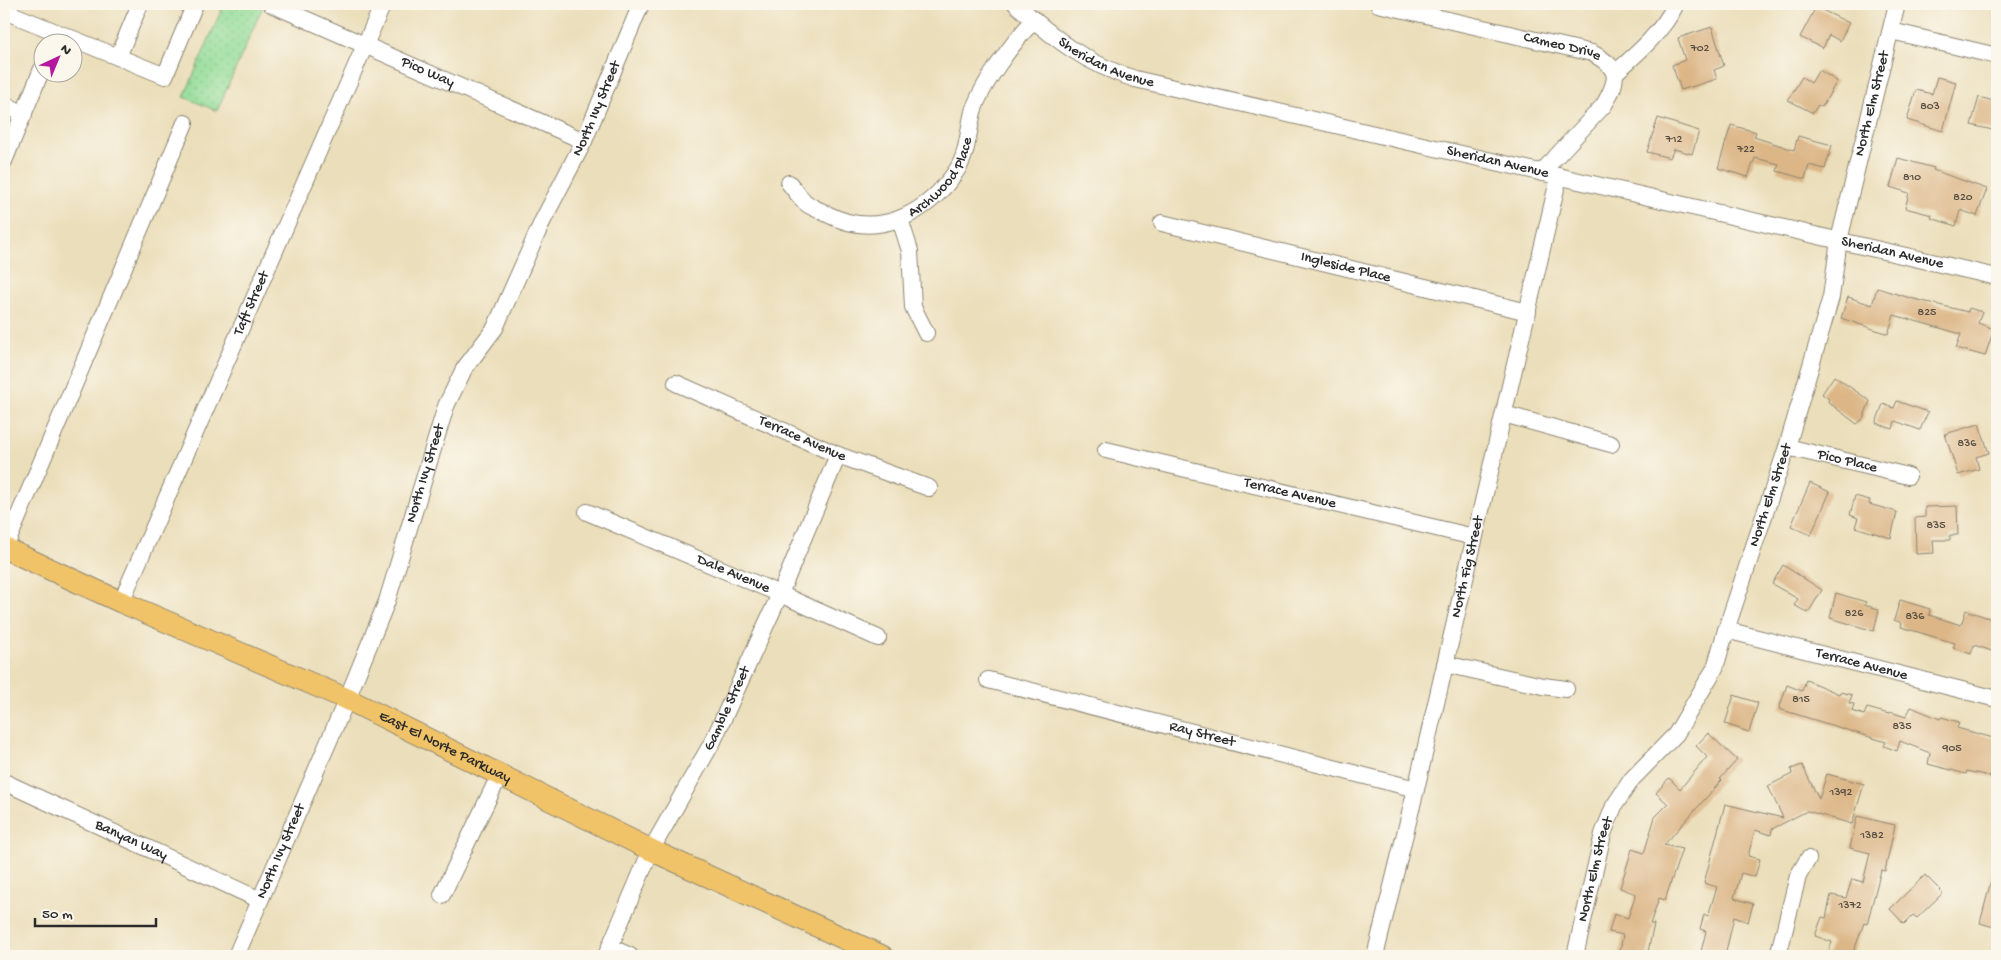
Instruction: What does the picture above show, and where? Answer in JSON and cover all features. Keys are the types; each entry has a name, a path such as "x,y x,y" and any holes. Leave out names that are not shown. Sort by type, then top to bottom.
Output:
{"main road":[{"name":"East El Norte Parkway","path":"4,548 121,602 347,699 651,850 882,956"}],"street":[{"path":"118,57 140,4"},
{"path":"4,11 165,76 196,4"},
{"name":"Pico Way","path":"271,4 584,141"},
{"name":"Taft Street","path":"121,602 383,4"},
{"name":"North Ivy Street","path":"236,956 347,699 387,601 446,406 464,369 495,328 543,220 584,141 642,4"},
{"name":"Sheridan Avenue","path":"1016,4 1082,57 1114,72 1135,79 1997,277"},
{"name":"Cameo Drive","path":"1378,4 1592,53 1604,60 1615,73 1616,83 1604,105 1540,173"},
{"path":"1615,73 1641,50 1672,14 1676,4"},
{"name":"North Elm Street","path":"1575,956 1603,834 1614,806 1632,779 1676,734 1715,668 1787,447 1831,296 1840,240 1897,4"},
{"name":"Archwood Place","path":"789,183 807,203 842,222 867,226 900,219 932,201 958,169 966,148 974,110 990,78 1019,36 1034,20"},
{"path":"1890,31 1997,56"},
{"path":"4,161 37,82"},
{"path":"4,104 24,114"},
{"path":"4,141 10,143 24,114"},
{"path":"4,548 185,123"},
{"name":"North Fig Street","path":"1374,956 1416,789 1559,176"},
{"path":"900,219 910,251 913,307 926,333"},
{"name":"Ingleside Place","path":"1162,223 1528,312"},
{"name":"Terrace Avenue","path":"676,383 838,454 929,488"},
{"path":"1504,414 1611,444"},
{"name":"Pico Place","path":"1787,447 1908,476"},
{"name":"Terrace Avenue","path":"1106,450 1474,537"},
{"name":"Gamble Street","path":"608,952 651,850 713,741 780,594 838,454"},
{"name":"Dale Avenue","path":"587,512 878,638"},
{"name":"Terrace Avenue","path":"1726,630 1997,699"},
{"path":"1445,664 1543,686 1566,688"},
{"name":"Ray Street","path":"988,680 1416,789"},
{"path":"442,895 500,774"},
{"name":"Banyan Way","path":"4,782 260,900"},
{"path":"1778,956 1798,876 1808,859"},
{"path":"608,952 630,956"}],"green space":[{"path":"224,4 264,4 217,111 184,97"}],"building":[{"path":"1816,7 1849,23 1840,41 1829,35 1823,48 1800,37"},
{"path":"1712,27 1724,66 1714,70 1717,79 1681,90 1672,65 1685,60 1678,38"},
{"path":"1819,70 1837,81 1822,107 1818,105 1813,113 1788,100 1802,77 1811,83"},
{"path":"1937,77 1956,82 1943,131 1907,120 1916,90 1932,94"},
{"path":"1979,97 1997,102 1997,131 1971,125"},
{"path":"1658,118 1699,131 1692,154 1674,149 1670,158 1647,152"},
{"path":"1731,125 1756,132 1754,137 1794,150 1798,136 1832,145 1825,169 1809,165 1805,179 1777,171 1779,164 1755,158 1748,177 1718,168"},
{"path":"1898,158 1934,168 1933,170 1987,189 1977,216 1960,210 1956,226 1931,218 1932,215 1905,208 1909,193 1890,187"},
{"path":"1877,288 1968,312 1969,308 1982,312 1978,323 1994,329 1985,356 1956,348 1961,334 1894,315 1888,334 1841,318 1848,297 1872,305"},
{"path":"1834,376 1870,401 1863,419 1857,424 1828,402 1829,399 1822,394"},
{"path":"1897,401 1928,412 1920,430 1895,421 1893,429 1876,423 1883,404 1894,408"},
{"path":"1979,424 1989,453 1976,457 1979,469 1958,475 1945,434"},
{"path":"1810,483 1830,492 1811,535 1791,526"},
{"path":"1855,496 1870,500 1869,504 1897,512 1891,538 1855,527 1858,518 1850,515"},
{"path":"1957,506 1958,535 1950,535 1950,540 1933,540 1934,553 1916,554 1915,518 1925,517 1925,507"},
{"path":"1783,565 1822,590 1808,613 1794,605 1798,599 1772,584"},
{"path":"1836,593 1866,602 1864,605 1879,609 1874,631 1830,618"},
{"path":"1900,600 1930,609 1929,615 1961,625 1966,610 1997,621 1997,638 1992,651 1974,645 1971,654 1953,648 1955,643 1901,627 1902,623 1894,620"},
{"path":"1806,680 1839,694 1840,692 1852,695 1849,703 1854,704 1852,711 1864,715 1867,708 1906,717 1911,707 1940,719 1941,717 1959,722 1957,728 1997,739 1997,778 1967,771 1966,774 1928,764 1930,753 1900,741 1897,751 1884,746 1886,742 1779,709 1787,685 1802,691"},
{"path":"1734,695 1758,703 1749,732 1725,724"},
{"path":"1708,733 1737,760 1720,779 1722,780 1664,845 1682,849 1665,900 1659,898 1650,924 1654,924 1647,956 1619,956 1623,935 1609,932 1614,914 1628,918 1636,894 1620,888 1632,849 1644,853 1655,817 1668,804 1656,793 1669,778 1680,789 1707,757 1696,746"},
{"path":"1802,765 1819,799 1827,774 1864,784 1852,824 1807,811 1772,829 1771,835 1755,830 1748,856 1760,859 1755,877 1741,873 1734,898 1753,904 1748,922 1734,917 1725,956 1700,956 1706,931 1700,929 1704,914 1708,916 1717,887 1704,883 1725,804 1783,818 1768,786 1792,774 1791,769"},
{"path":"1857,816 1895,825 1885,871 1881,870 1867,924 1864,923 1852,956 1827,956 1832,942 1815,936 1822,917 1826,918 1831,895 1846,898 1852,879 1863,882 1870,853 1850,848"},
{"path":"1993,873 1997,874 1997,928 1980,923"},
{"path":"1925,875 1943,893 1917,918 1913,915 1904,924 1890,909"}]}
